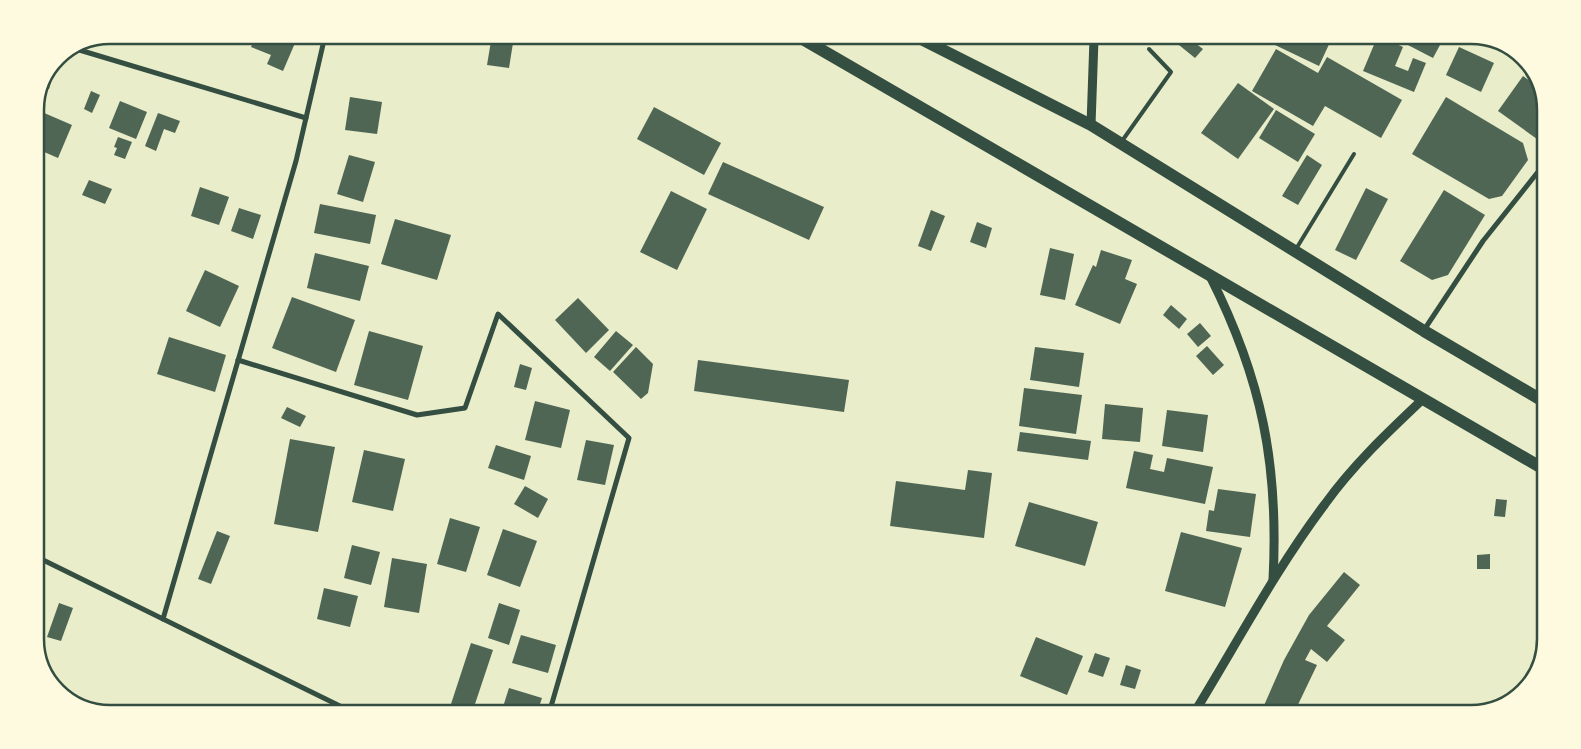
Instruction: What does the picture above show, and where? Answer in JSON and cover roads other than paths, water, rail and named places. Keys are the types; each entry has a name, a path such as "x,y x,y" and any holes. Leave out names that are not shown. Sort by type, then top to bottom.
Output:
{"main road":[{"path":"811,44 1537,465"},
{"path":"931,44 1091,125 1424,331 1537,397"}],"street":[{"path":"163,619 296,161 323,44"},
{"path":"1091,125 1094,44"},
{"path":"82,51 306,118"},
{"path":"1424,331 1483,241 1537,173"},
{"path":"1210,276 1230,316 1247,359 1260,402 1269,446 1274,492 1276,537 1273,582"},
{"path":"238,360 416,415 465,408 498,314 629,438 551,705"},
{"path":"1199,705 1298,542 1331,496 1388,432 1423,399"},
{"path":"44,560 338,705"}],"lane":[{"path":"1120,142 1171,72 1149,49"},
{"path":"1294,251 1354,154"}]}
